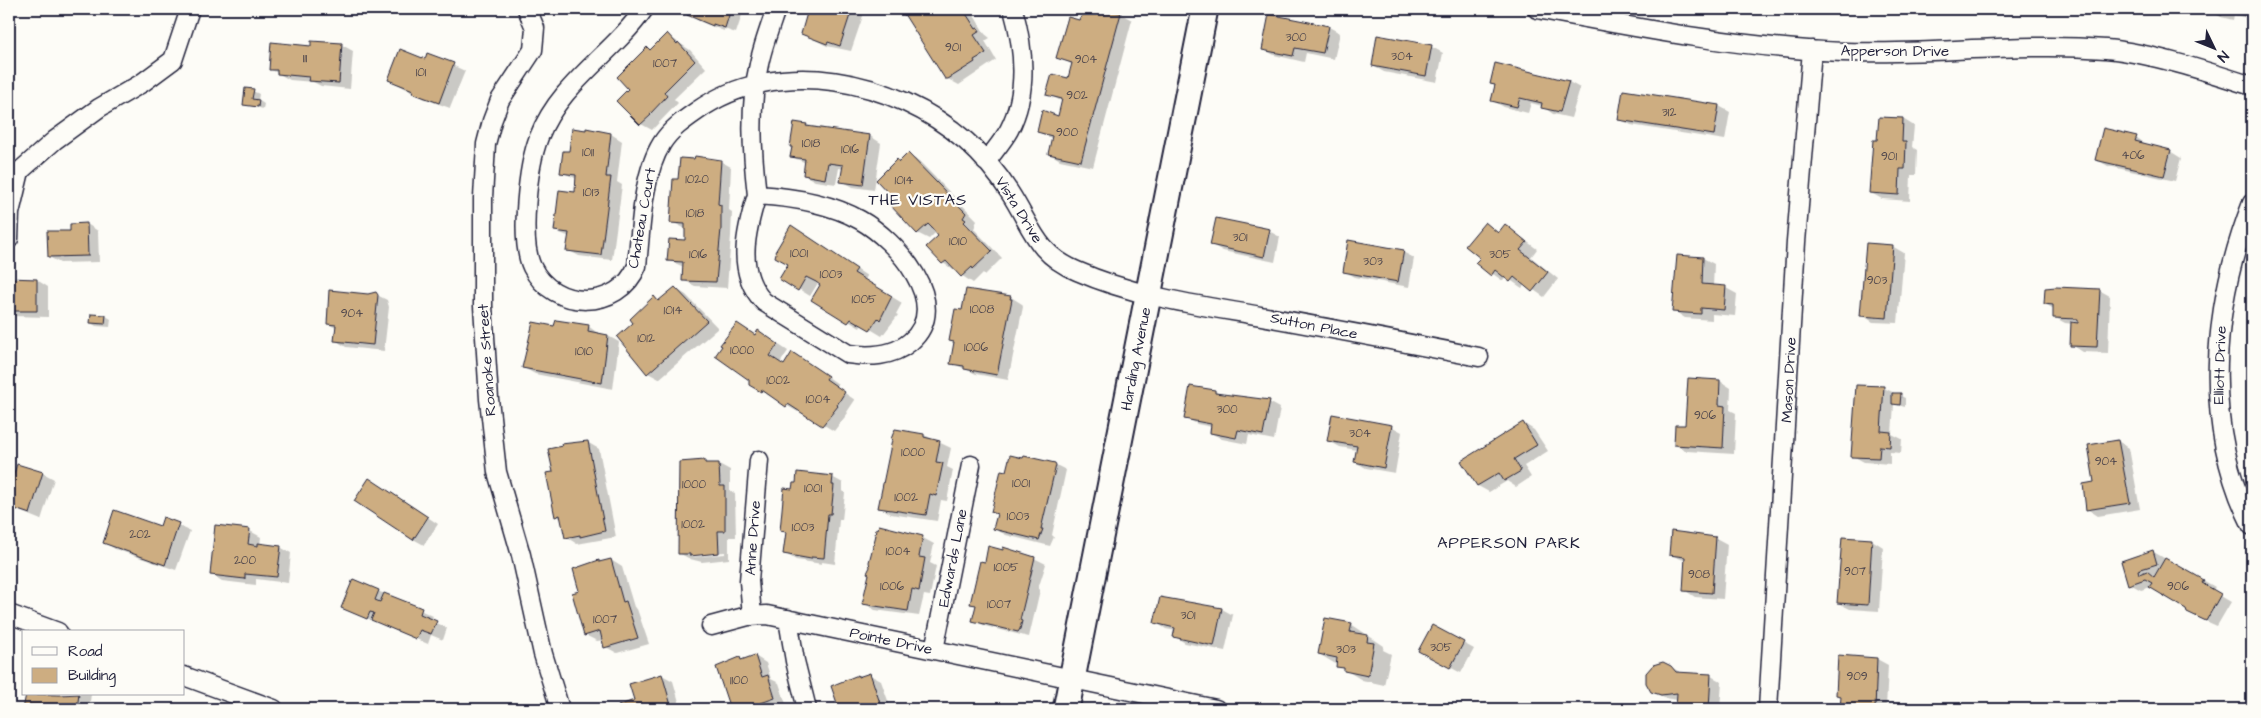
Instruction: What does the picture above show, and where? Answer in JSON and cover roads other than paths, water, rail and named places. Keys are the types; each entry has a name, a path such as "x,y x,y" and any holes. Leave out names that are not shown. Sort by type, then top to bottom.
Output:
{"main road":[{"name":"Harding Avenue","path":"1066,709 1070,680 1149,296 1205,9"}],"street":[{"path":"9,239 10,213 20,171 55,140 99,108 142,83 173,60 190,9"},
{"name":"Chateau Court","path":"644,9 627,31 577,79 556,107 539,137 532,166 527,202 528,254 538,278 552,290 566,297 592,300 606,297 627,284 637,266 651,167 664,140 682,121 708,103 734,90 755,84"},
{"path":"757,195 794,199 832,208 859,220 882,236 895,248 915,273 922,291 926,314 921,328 914,338 906,346 891,353 864,356 848,354 764,302 755,293 747,274 747,232 757,195 752,132 755,84 762,51 776,9"},
{"path":"986,162 1008,131 1019,101 1023,60 1020,34 1013,9"},
{"name":"Apperson Drive","path":"1537,9 1754,45 1812,50 1898,54 1996,47 2108,49 2188,67 2252,86"},
{"name":"Roanoke Street","path":"529,12 536,28 533,50 500,100 486,144 483,198 483,306 489,399 498,472 521,555 542,654 560,709"},
{"name":"Mason Drive","path":"1768,709 1796,242 1812,50"},
{"name":"Vista Drive","path":"755,84 802,80 840,82 893,96 941,121 967,142 986,162 1011,194 1037,241 1060,263 1108,283 1149,296"},
{"name":"Elliott Drive","path":"2252,203 2239,244 2223,307 2217,375 2221,434 2235,484 2252,526"},
{"name":"Sutton Place","path":"1149,296 1479,357"},
{"name":"Anne Drive","path":"752,616 749,582 759,460"},
{"name":"Edwards Lane","path":"934,650 971,465"},
{"path":"9,614 53,630"},
{"name":"Pointe Drive","path":"711,626 729,619 767,615 1070,680 1216,709"},
{"path":"788,619 795,661 807,709"},
{"path":"185,676 274,709"}],"district":[{"name":"THE VISTAS","path":"918,200"},
{"name":"APPERSON PARK","path":"1509,543"}]}
